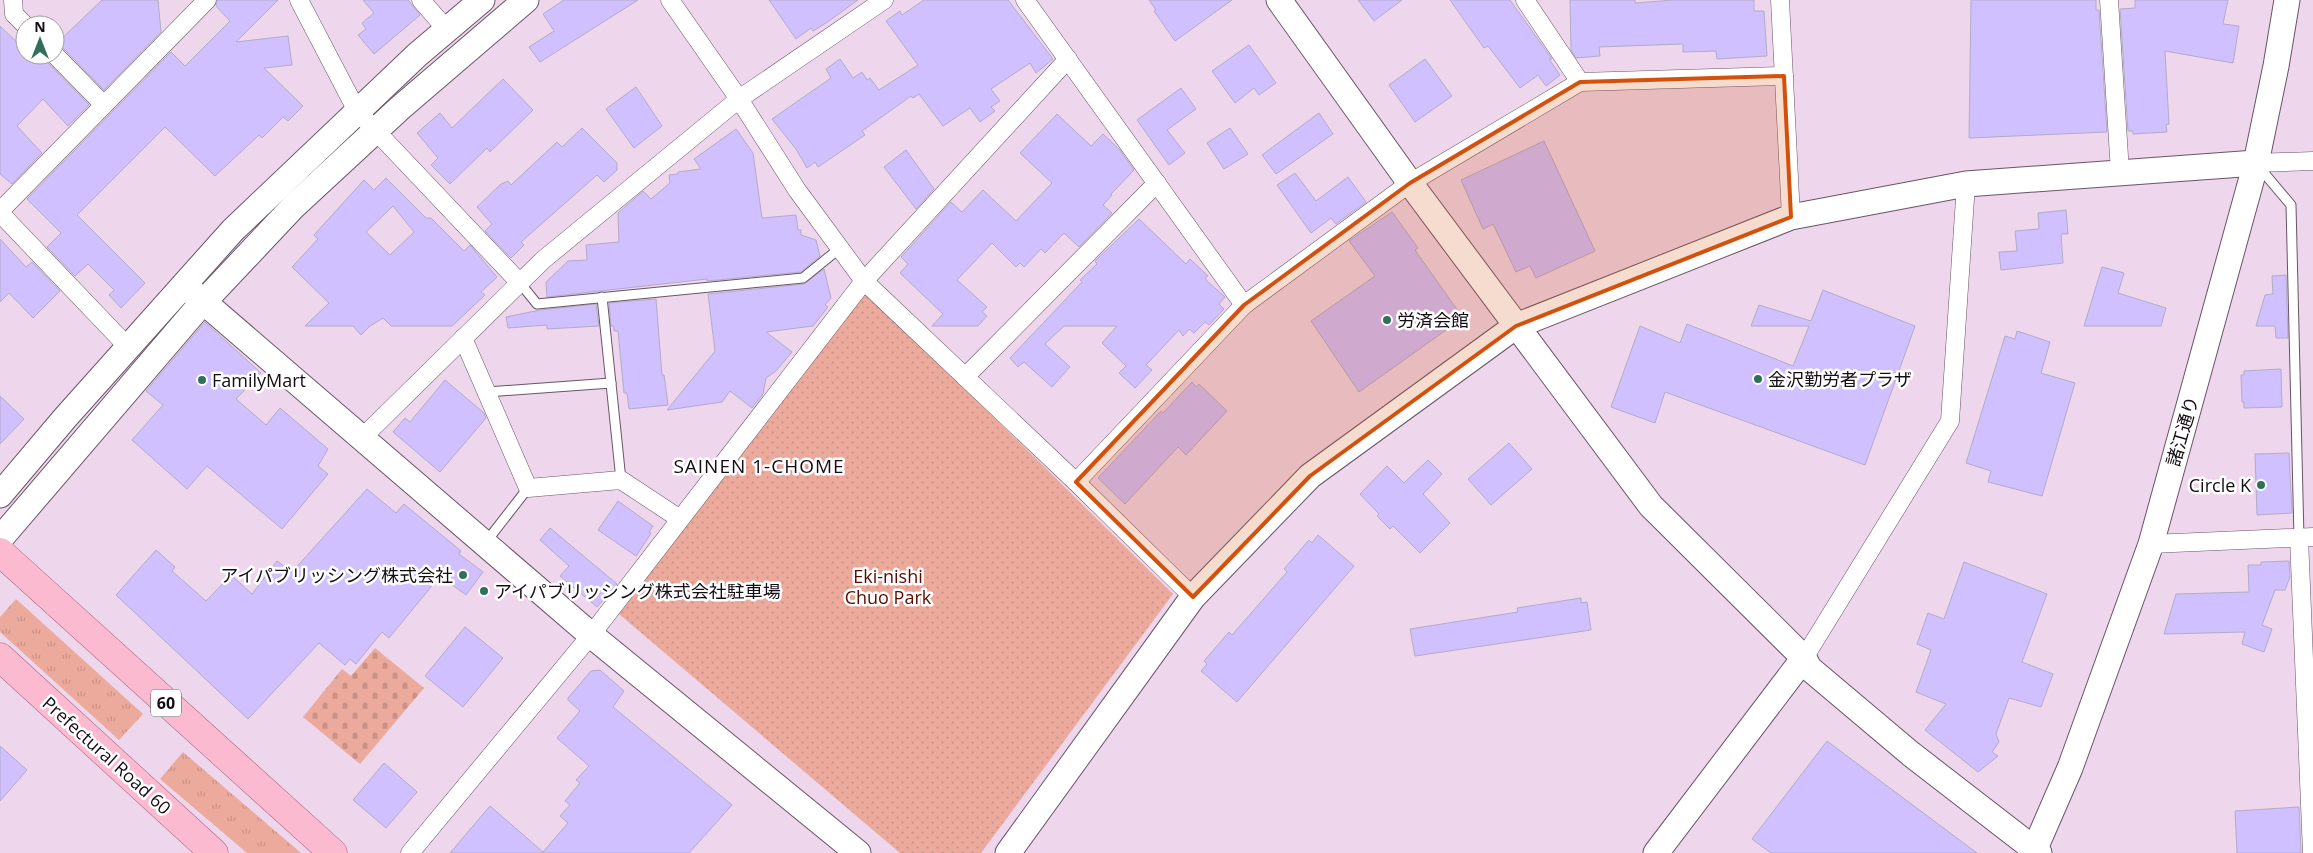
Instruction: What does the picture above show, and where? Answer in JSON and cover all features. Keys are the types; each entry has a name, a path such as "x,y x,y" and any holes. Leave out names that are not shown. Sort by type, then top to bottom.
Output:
{"main road":[{"name":"60","path":"0,552 333,853"},
{"name":"Prefectural Road 60","path":"0,657 214,853"}],"street":[{"path":"13,0 15,15"},
{"path":"128,347 0,212 207,0"},
{"path":"299,0 357,111 520,283"},
{"path":"421,0 446,30"},
{"path":"0,495 128,347 233,230 357,111 482,0"},
{"path":"0,540 204,301 294,206 488,30 526,0"},
{"path":"670,0 739,99 797,190 864,280 1076,482 1193,597"},
{"path":"363,437 542,260 739,99 884,0"},
{"path":"1025,0 1244,305"},
{"path":"1279,0 1410,183 1651,506 1804,658 1809,668 1911,754 2036,852"},
{"path":"1525,0 1580,82"},
{"path":"1780,0 1791,217"},
{"path":"2109,0 2120,172"},
{"name":"諸江通り","path":"2036,852 2070,768 2150,544 2256,163 2276,66 2287,0"},
{"path":"410,853 591,636 864,280 1068,59"},
{"path":"65,65 104,104"},
{"path":"1076,482 1244,305 1410,183 1580,82 1784,76"},
{"path":"1008,853 1193,597 1310,476 1516,326 1791,217 1966,184 2120,172 2313,161"},
{"path":"965,376 1157,183"},
{"path":"1656,853 1804,658 1950,422 1966,184"},
{"path":"184,284 591,636 858,853"},
{"path":"463,338 528,488 621,480 680,519"},
{"path":"2150,544 2306,537 2312,853"}],"lane":[{"path":"2256,163 2291,205 2306,537"},
{"path":"520,283 537,304 803,278 840,248"},
{"path":"602,297 621,480"},
{"path":"487,392 611,384"},
{"path":"484,544 528,488"}],"highlighted area":[{"path":"1784,76 1791,217 1516,326 1310,476 1193,597 1076,482 1244,305 1410,183 1580,82"}],"green space":[{"name":"Eki-nishi Chuo Park","path":"866,291 1173,594 981,853 900,853 619,614"},
{"path":"16,599 143,714 119,740 0,632 0,617"},
{"path":"375,648 424,688 360,764 303,717 342,669 351,676"},
{"path":"183,752 301,853 247,853 160,779"}],"building":[{"path":"102,0 158,0 161,32 104,90 65,50 65,35"},
{"path":"217,0 278,0 236,42 288,36 292,65 264,68 303,106 288,121 283,117 262,138 259,135 215,176 165,127 77,215 145,283 121,308 109,295 114,290 88,264 75,276 47,247 61,233 27,199 171,52 185,66 230,21 216,6"},
{"path":"363,0 408,0 420,15 374,54 358,35 366,29 362,23 374,13"},
{"path":"564,0 638,0 540,62 529,47 554,31 543,14"},
{"path":"769,0 858,0 826,23 813,31 811,28 796,39"},
{"path":"924,0 1008,0 1053,59 1036,73 1030,63 991,89 1000,101 991,107 995,111 980,122 970,108 943,126 919,94 913,98 911,96 862,131 865,135 818,167 815,162 807,168 796,149 772,119 831,78 826,69 840,59 853,78 862,72 867,80 870,78 879,90 918,65 886,21 900,11 902,15"},
{"path":"1149,0 1232,0 1175,41 1154,11 1156,10"},
{"path":"1358,0 1402,0 1374,21"},
{"path":"1450,0 1510,0 1552,59 1549,59 1560,75 1546,86 1538,75 1520,88 1488,46 1484,48"},
{"path":"1570,0 1635,0 1635,3 1673,0 1754,0 1754,11 1764,11 1767,56 1717,59 1716,51 1683,52 1683,44 1599,47 1600,56 1576,58 1571,50"},
{"path":"1971,0 2096,0 2096,10 2099,10 2107,132 1969,138"},
{"path":"2135,0 2228,0 2223,24 2239,26 2233,63 2165,51 2169,124 2166,125 2167,132 2133,134 2133,131 2128,131 2120,9 2135,8"},
{"path":"0,26 15,40 15,65 50,65 89,105 68,126 43,99 17,126 42,153 12,184 0,174"},
{"path":"1249,45 1276,83 1259,95 1254,88 1235,103 1212,71"},
{"path":"1425,59 1452,96 1415,122 1389,85"},
{"path":"503,79 533,110 490,152 487,148 450,184 431,165 438,158 417,133 440,113 452,128"},
{"path":"636,87 662,126 634,148 606,109"},
{"path":"1181,88 1196,109 1167,130 1185,153 1169,165 1137,120"},
{"path":"1319,113 1333,134 1276,174 1262,155"},
{"path":"1057,114 1091,146 1103,134 1120,150 1134,170 1103,205 1112,213 1079,247 1064,233 1045,253 1041,249 1024,267 1020,263 1016,267 992,243 957,280 987,307 982,312 987,316 978,326 932,326 943,314 900,273 908,264 901,257 951,202 962,212 983,190 1016,221 1052,183 1020,153"},
{"path":"582,128 617,163 617,170 604,182 597,175 521,242 524,245 511,258 485,231 492,224 477,207 501,184 508,181 511,185 557,142 562,147"},
{"path":"1230,128 1248,154 1224,169 1207,143"},
{"path":"736,129 753,153 762,218 796,215 798,230 801,230 801,235 816,240 820,256 801,272 707,281 707,279 547,297 546,282 568,261 587,260 586,245 619,242 618,213 643,191 651,199 670,183 669,175 701,169 694,159"},
{"path":"1544,141 1595,251 1536,278 1530,266 1516,272 1493,224 1483,229 1461,180"},
{"path":"906,150 934,189 916,209 884,167"},
{"path":"1295,173 1316,201 1348,177 1366,202 1336,224 1331,218 1311,233 1277,185"},
{"path":"386,178 426,218 431,218 464,251 470,245 497,277 481,292 485,295 452,326 391,326 383,318 370,326 361,335 353,326 305,326 329,303 292,267 318,239 314,235 364,180 374,190","holes":["393,206 414,232 390,255 366,232"]},
{"path":"2066,210 2068,234 2061,234 2063,263 2001,270 1999,252 2017,251 2015,231 2039,229 2038,213"},
{"name":"労済会館","path":"1392,212 1418,248 1415,250 1463,318 1359,392 1311,321 1375,276 1349,241"},
{"path":"1139,219 1186,264 1190,259 1208,276 1205,278 1207,281 1225,297 1219,304 1224,309 1209,325 1205,322 1194,333 1189,329 1183,336 1179,330 1146,365 1152,370 1135,388 1119,373 1126,366 1102,343 1117,326 1064,326 1045,344 1070,367 1052,387 1024,362 1018,367 1010,358 1082,282 1080,280 1097,264 1095,261"},
{"path":"0,239 26,267 32,262 60,291 33,318 9,293 0,302"},
{"path":"2102,267 2124,273 2118,293 2166,308 2161,326 2084,326"},
{"path":"824,269 831,298 825,305 828,307 813,326 766,332 792,352 776,371 766,378 763,394 752,408 730,391 722,402 667,410 715,351 708,294 804,284"},
{"path":"2286,275 2288,338 2276,338 2275,326 2256,326 2265,295 2273,294 2272,276"},
{"name":"金沢勤労者プラザ","path":"1823,290 1915,326 1865,465 1665,392 1655,423 1611,407 1640,326 1680,343 1687,324 1793,366 1809,326 1751,326 1759,305 1811,321"},
{"path":"656,299 662,375 664,375 668,405 629,409 627,393 624,393 618,331 614,331 614,326 611,326 609,303"},
{"path":"596,304 599,326 547,329 547,325 508,328 506,317 540,310"},
{"path":"205,322 261,373 236,399 266,425 280,408 328,449 318,466 328,474 282,529 207,466 187,489 132,440 163,405 146,391"},
{"path":"2017,331 2050,342 2041,373 2075,383 2042,496 1988,482 1991,471 1966,463 2005,336 2015,339"},
{"path":"2281,369 2282,407 2244,408 2241,375 2244,375 2244,371"},
{"path":"445,380 484,413 486,418 440,472 393,432 405,418 410,422"},
{"path":"1192,382 1196,387 1199,384 1227,411 1186,455 1178,447 1125,504 1098,478 1161,411 1163,413"},
{"path":"0,396 24,419 0,444"},
{"path":"1509,443 1532,469 1491,505 1468,479"},
{"path":"2289,453 2292,513 2257,515 2255,454"},
{"path":"1428,460 1442,474 1423,494 1450,523 1420,553 1393,526 1390,529 1360,494 1387,466 1404,483"},
{"path":"367,489 396,513 404,504 461,551 459,554 483,572 466,595 440,576 389,638 382,632 356,664 350,659 345,665 319,643 248,719 116,595 156,550 175,567 172,571 206,601 231,575 252,594 277,561 292,572"},
{"path":"618,501 653,526 649,532 651,533 636,556 598,530"},
{"path":"550,528 617,584 597,607 560,576 569,566 540,540"},
{"path":"1318,535 1354,566 1237,702 1201,671 1207,664 1204,661 1229,632 1232,635 1287,572 1284,569 1309,540 1312,543"},
{"path":"2289,561 2290,577 2285,590 2275,590 2262,625 2272,629 2264,652 2242,644 2245,632 2164,634 2176,594 2249,592 2248,565 2261,565 2261,562"},
{"path":"1964,562 2047,594 2022,662 2053,674 2041,707 2009,698 1996,734 1999,742 1992,752 1998,756 1978,772 1925,730 1946,704 1916,692 1931,650 1917,644 1928,613 1944,619"},
{"path":"1581,598 1581,603 1587,602 1591,630 1415,656 1410,629 1518,612 1517,608"},
{"path":"465,627 503,658 463,707 425,676"},
{"path":"600,670 624,691 613,707 732,805 689,853 450,853 490,806 543,852 568,823 560,816 570,805 565,801 580,783 576,780 589,766 557,738 580,711 568,698 591,671"},
{"path":"1827,741 1977,853 1771,853 1752,839"},
{"path":"0,746 27,770 0,801"},
{"path":"384,763 417,792 386,828 353,800"},
{"path":"2299,807 2301,853 2237,853 2235,811"}],"place":[{"name":"労済会館","path":"1387,320"},
{"name":"金沢勤労者プラザ","path":"1758,379"},
{"name":"FamilyMart","path":"202,380"},
{"name":"Circle K","path":"2261,485"},
{"name":"アイパブリッシング株式会社","path":"463,575"},
{"name":"アイパブリッシング株式会社駐車場","path":"484,591"}],"district":[{"name":"SAINEN 1-CHOME","path":"759,466"}]}
